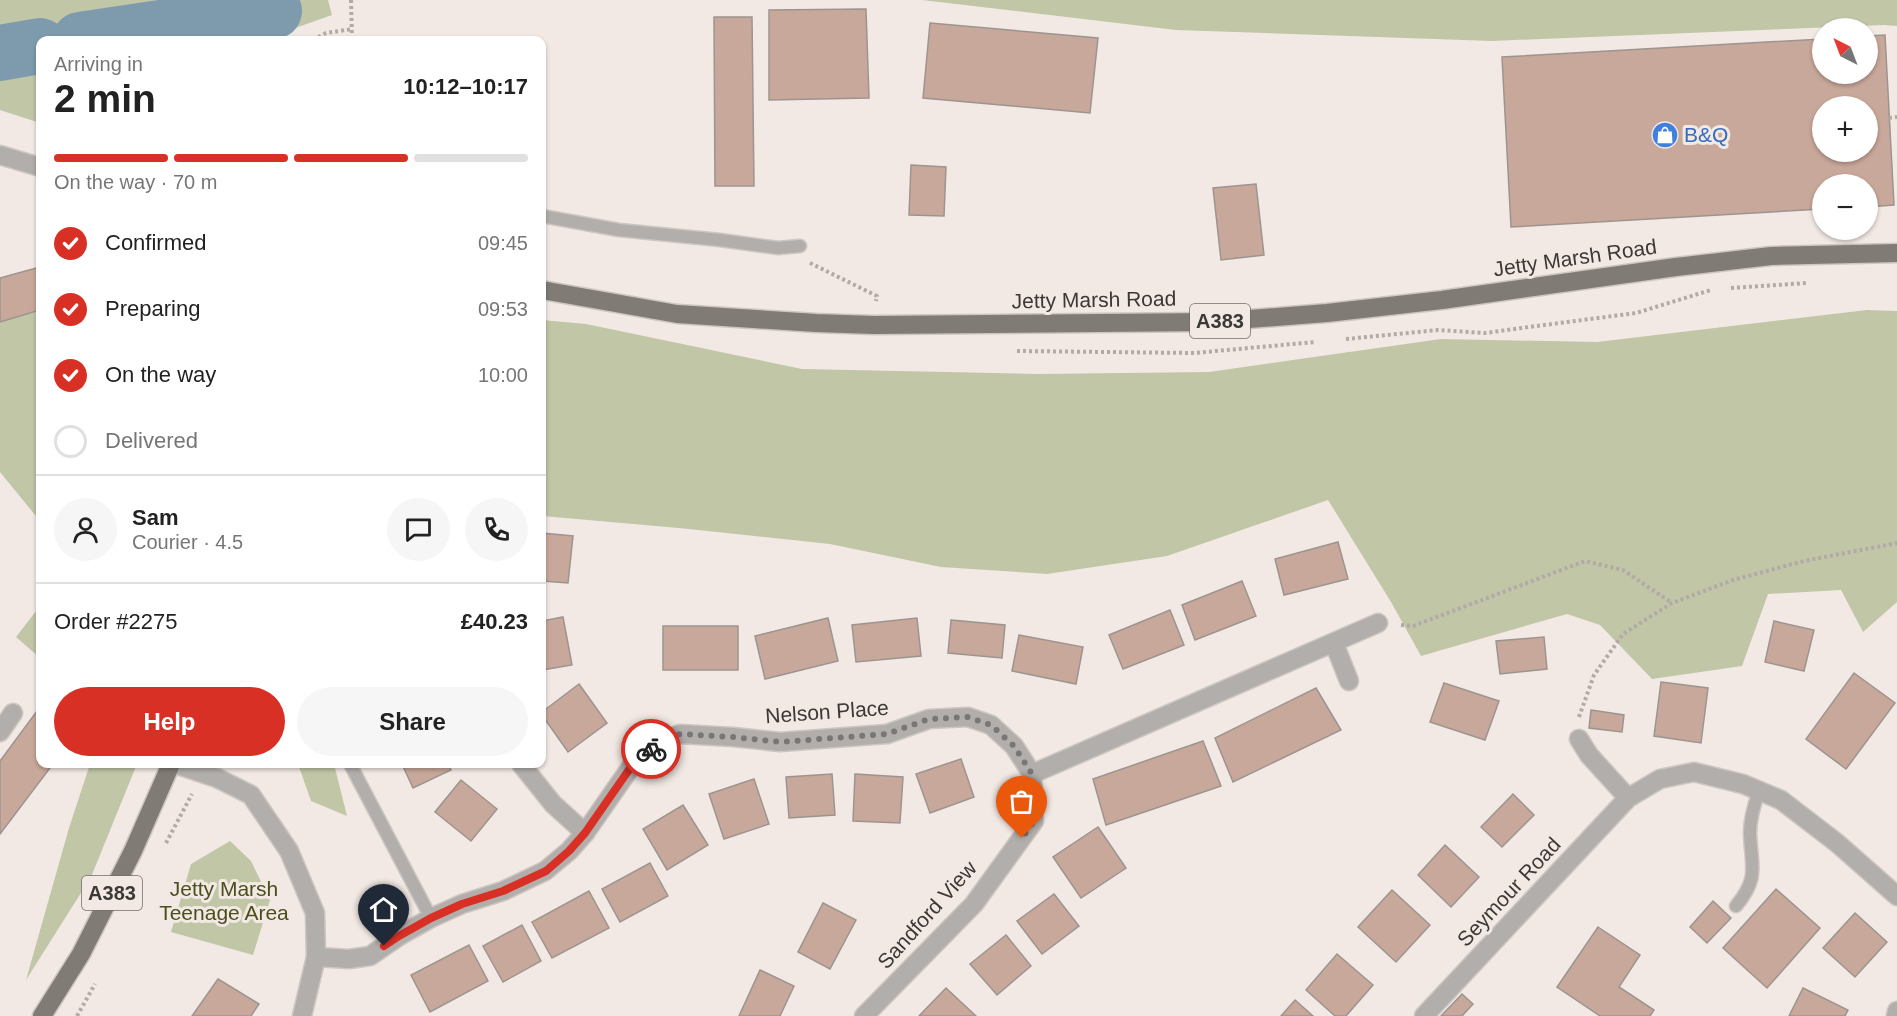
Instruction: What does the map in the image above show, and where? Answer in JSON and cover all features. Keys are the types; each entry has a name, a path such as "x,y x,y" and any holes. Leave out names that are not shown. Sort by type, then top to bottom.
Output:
{"main road":[{"name":"Jetty Marsh Road","path":"546,291 677,314 816,323 874,325 1211,322 1327,313 1442,300 1771,256 1897,253"},
{"name":"A383","path":"42,1016 81,954 133,851 171,768"}],"street":[{"path":"0,155 36,166"},
{"path":"1032,774 1378,623"},
{"path":"1334,643 1349,681"},
{"path":"0,732 13,714"},
{"name":"Nelson Place","path":"316,957 349,959 370,956 431,918 462,904 503,891 546,871 585,833 633,764 657,743 680,734 780,742 887,734 929,719 968,717 991,725 1014,746 1032,774"},
{"path":"1579,739 1589,755 1628,798"},
{"path":"186,768 217,778 251,795 289,851 315,913 316,957 302,1016"},
{"path":"524,768 553,804 585,833"},
{"name":"Seymour Road","path":"1424,1016 1628,798 1660,779 1694,772 1743,784 1781,800 1837,843 1897,896"},
{"name":"Sandford View","path":"864,1016 974,904 1034,821 1032,774"},
{"path":"1896,1016 1897,1011"}],"lane":[{"path":"546,217 619,230 778,248 800,246"},
{"path":"352,768 431,918"},
{"path":"1736,906 1748,892 1754,868 1750,833 1751,814 1759,791"}],"path":[{"path":"351,0 352,36"},
{"path":"320,36 353,29"},
{"path":"1889,118 1897,117"},
{"path":"778,248 877,296 874,325"},
{"path":"1579,739 1579,714 1594,675 1623,634 1672,603 1733,580 1804,561 1897,543"},
{"path":"1378,623 1413,626 1585,561 1623,570 1672,603"}],"green space":[{"path":"0,0 328,0 332,15 284,32 279,36 36,36 36,122 0,110"},
{"path":"922,0 1897,0 1897,26 1878,25 1878,18 1812,18 1812,28 1492,41 1176,30"},
{"path":"1867,310 1897,311 1897,602 1863,632 1841,590 1768,594 1742,666 1652,679 1600,625 1567,614 1421,656 1391,602 1328,500 1167,556 1047,574 941,567 830,544 546,516 546,320 586,324 802,369 1037,374 1209,372 1441,339 1597,342"},
{"path":"36,311 36,516 0,472 0,322"},
{"path":"36,611 36,654 16,637"},
{"path":"89,768 135,768 91,877 26,980 69,828"},
{"path":"299,768 335,768 347,816 311,801"},
{"name":"Jetty Marsh Teenage Area","path":"230,841 251,861 270,900 253,955 171,932 191,864"}],"building":[{"path":"866,9 869,98 769,100 769,10"},
{"path":"714,17 752,17 754,186 715,186"},
{"path":"930,23 1098,38 1090,113 923,98"},
{"name":"B&Q","path":"1878,35 1885,35 1894,205 1878,206 1878,174 1812,174 1812,210 1511,227 1502,57 1812,40 1812,84 1878,84"},
{"path":"911,165 946,167 944,216 909,215"},
{"path":"1256,184 1264,255 1221,260 1213,188"},
{"path":"36,268 36,311 0,322 0,278"},
{"path":"546,533 573,536 568,583 546,581"},
{"path":"1338,542 1348,579 1284,595 1275,559"},
{"path":"1242,581 1256,616 1195,640 1182,605"},
{"path":"1170,610 1184,645 1123,669 1109,635"},
{"path":"563,617 572,665 546,669 546,620"},
{"path":"828,618 838,661 765,679 755,636"},
{"path":"917,618 921,656 856,662 852,625"},
{"path":"951,620 1005,625 1002,658 948,653"},
{"path":"1774,621 1814,630 1804,671 1765,662"},
{"path":"663,626 738,626 738,670 663,670"},
{"path":"1019,635 1083,647 1076,684 1012,671"},
{"path":"1544,637 1547,669 1500,674 1496,641"},
{"path":"1854,673 1895,703 1846,769 1806,739"},
{"path":"1661,682 1708,688 1701,743 1654,736"},
{"path":"1444,683 1499,701 1485,740 1430,722"},
{"path":"579,684 607,723 568,752 546,721 546,709"},
{"path":"1316,688 1341,730 1233,782 1215,738"},
{"path":"1591,710 1624,715 1622,732 1589,728"},
{"path":"36,712 36,768 50,768 0,834 0,761"},
{"path":"1203,741 1221,786 1106,825 1093,779"},
{"path":"961,759 974,797 930,813 916,774"},
{"path":"404,768 450,768 451,770 413,788"},
{"path":"832,774 835,815 789,818 786,777"},
{"path":"855,774 903,777 900,823 853,821"},
{"path":"754,779 769,824 724,839 709,794"},
{"path":"461,780 497,809 471,841 435,812"},
{"path":"1513,794 1534,815 1502,847 1481,827"},
{"path":"683,805 708,845 667,870 643,829"},
{"path":"1098,827 1126,868 1081,898 1053,857"},
{"path":"1445,845 1479,877 1451,907 1418,875"},
{"path":"650,863 668,896 620,922 602,889"},
{"path":"1776,889 1820,928 1767,988 1723,948"},
{"path":"1392,890 1430,925 1396,962 1358,927"},
{"path":"589,891 609,928 552,958 532,922"},
{"path":"1054,894 1079,926 1042,954 1017,921"},
{"path":"1713,901 1731,918 1707,943 1690,927"},
{"path":"823,903 856,920 830,969 798,952"},
{"path":"1855,913 1887,942 1855,977 1823,948"},
{"path":"522,925 541,961 503,982 483,946"},
{"path":"1598,927 1640,955 1619,987 1654,1010 1650,1016 1600,1016 1557,987"},
{"path":"1006,935 1031,966 997,995 970,964"},
{"path":"469,945 488,981 430,1012 411,975"},
{"path":"1337,954 1373,985 1346,1016 1335,1016 1306,990"},
{"path":"760,970 794,986 780,1016 739,1016"},
{"path":"218,979 259,1004 251,1016 192,1016"},
{"path":"946,988 976,1016 919,1016"},
{"path":"1803,988 1848,1010 1845,1016 1789,1016"},
{"path":"1462,994 1473,1004 1462,1016 1441,1016"},
{"path":"1295,1000 1313,1016 1281,1016"}],"waterway":[{"path":"107,36 274,11"},
{"path":"0,53 36,47"}],"way so far":[{"path":"651,749 657,743 680,734 780,742 887,734 929,719 968,717 991,725 1014,746 1032,774 1034,821 1022,838"}],"place":[{"name":"B&Q","path":"1665,135"}],"route":[{"path":"384,946 431,918 462,904 503,891 546,871 585,833 633,764 651,749"}]}
